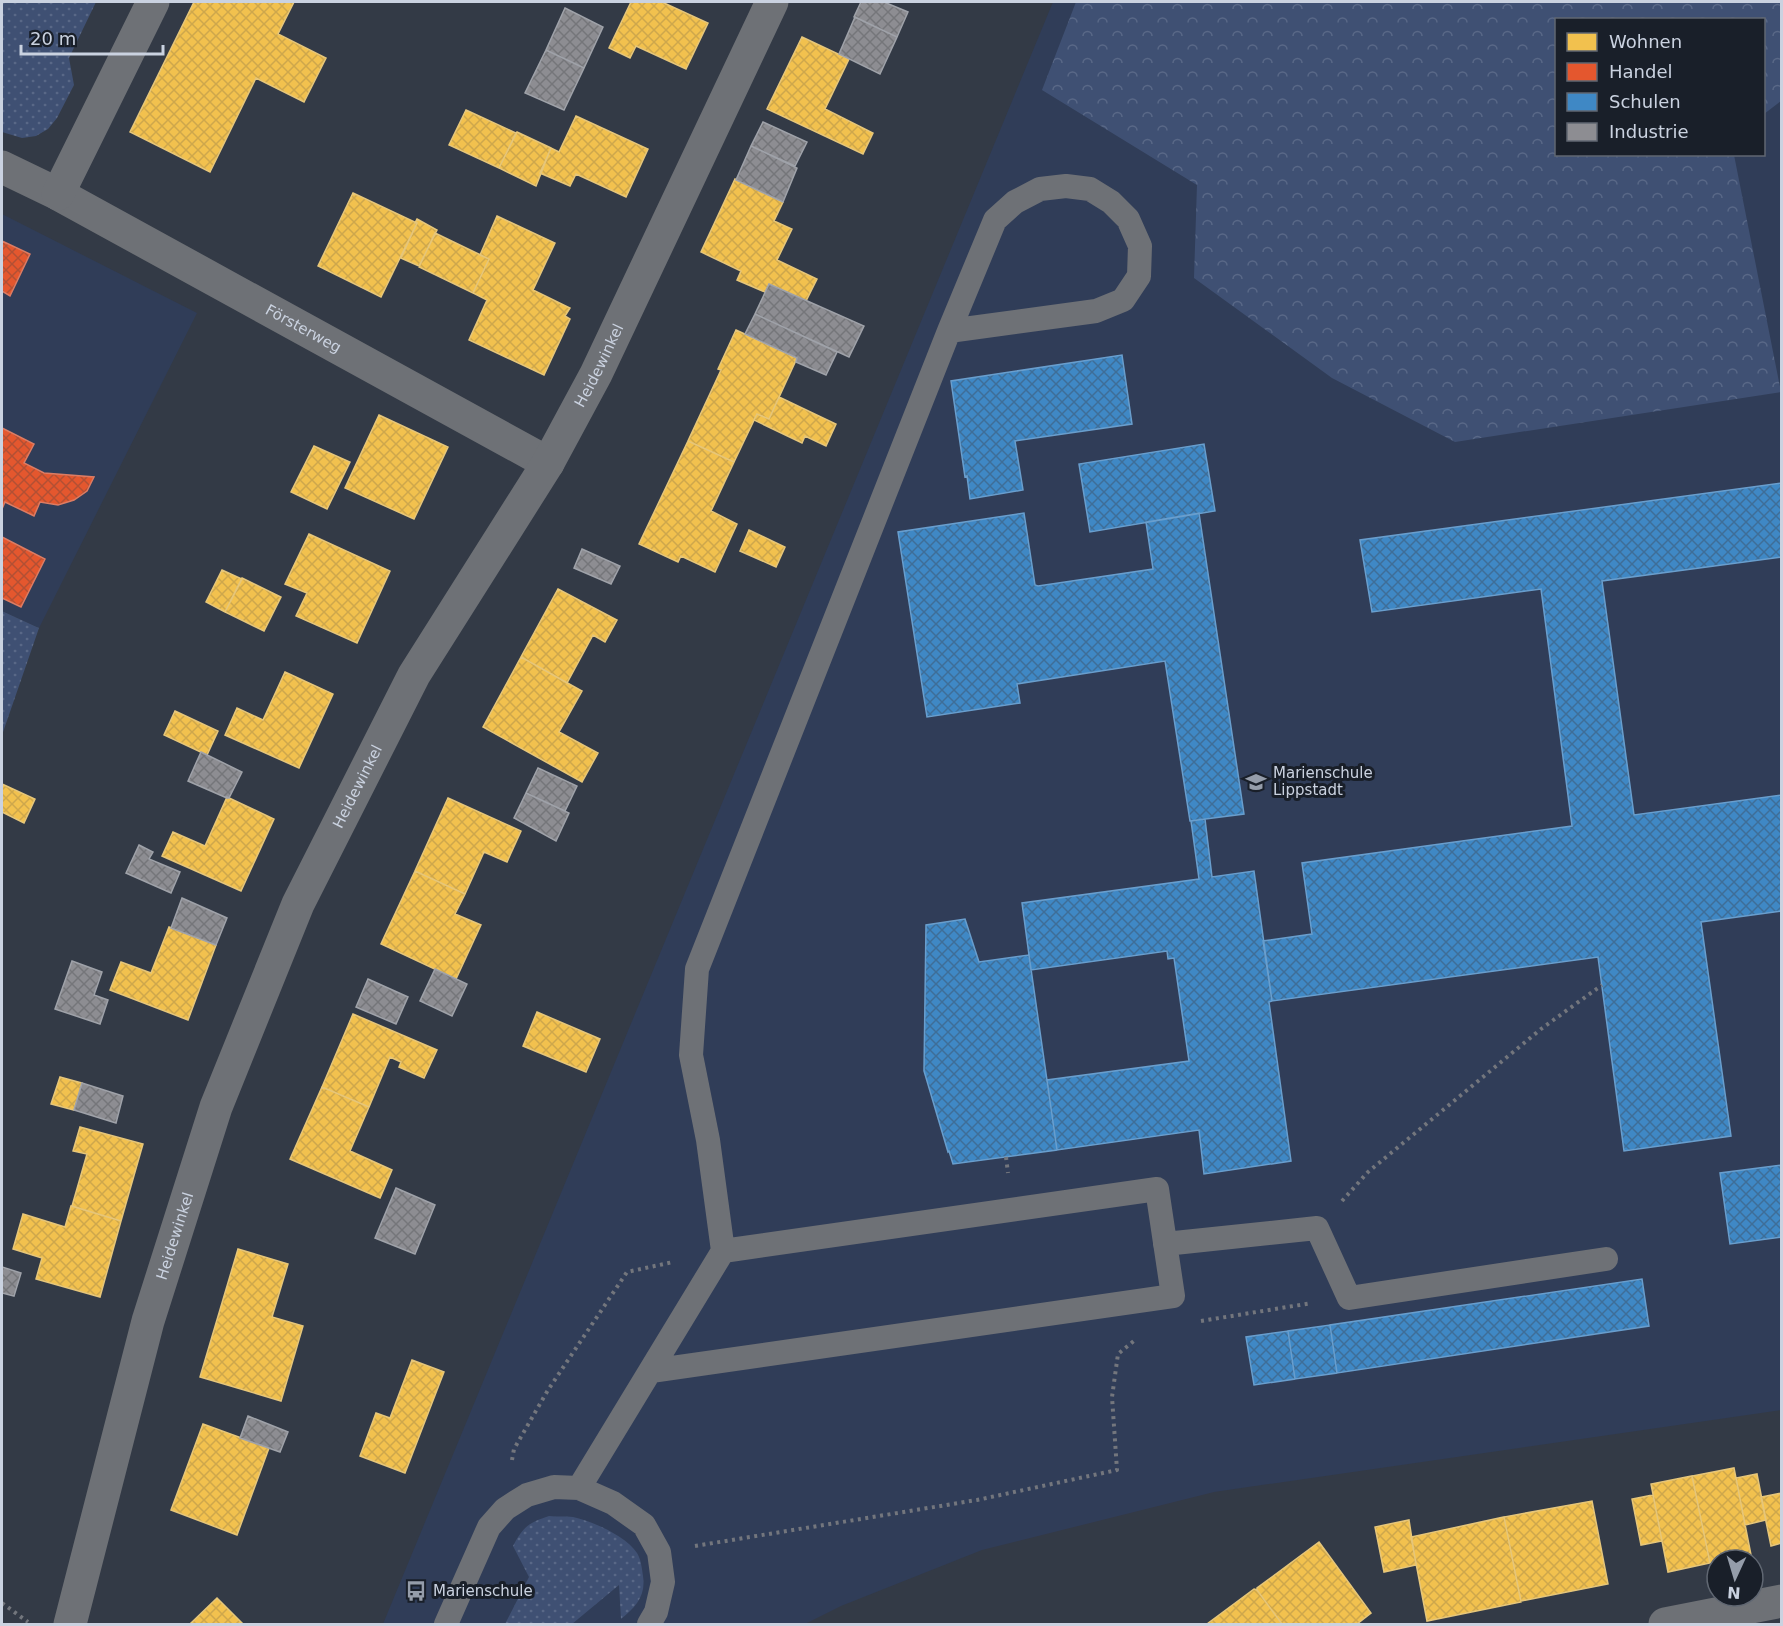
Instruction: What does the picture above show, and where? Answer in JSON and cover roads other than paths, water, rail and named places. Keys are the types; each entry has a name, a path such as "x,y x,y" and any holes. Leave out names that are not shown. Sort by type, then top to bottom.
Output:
{"street":[{"path":"58,194 153,2"},
{"name":"Heidewinkel","path":"70,1624 148,1321 216,1107 298,904 414,675 548,463 596,374 772,2"},
{"name":"Försterweg","path":"2,167 58,194 548,463"},
{"path":"1665,1624 1782,1602"}],"lane":[{"path":"579,1488 723,1251 708,1140 691,1055 697,969 949,331 995,220 1015,202 1040,189 1066,186 1090,189 1111,202 1128,219 1140,246 1139,276 1123,300 1096,310 949,331"},
{"path":"651,1371 1173,1296 1157,1189 723,1251"},
{"path":"1165,1244 1317,1228 1349,1298 1606,1259"},
{"path":"446,1624 489,1527 505,1509 527,1495 554,1487 579,1488 613,1503 644,1525 659,1552 663,1582 656,1612 649,1624"}],"place":[{"name":"Marienschule Lippstadt","path":"1256,782"},
{"name":"Marienschule","path":"416,1591"}]}
